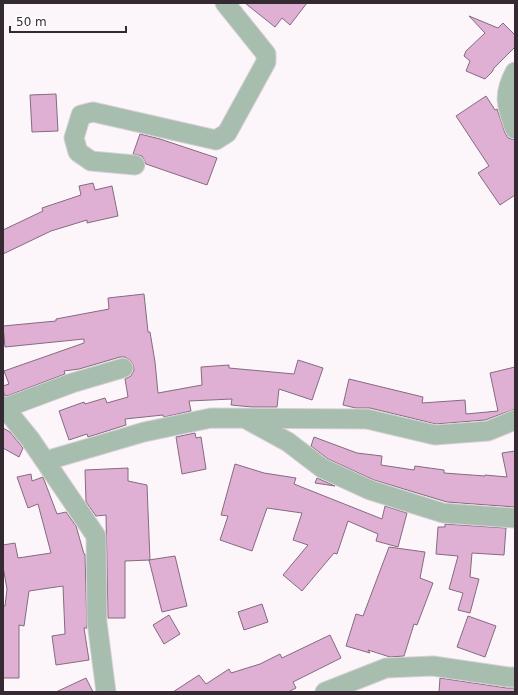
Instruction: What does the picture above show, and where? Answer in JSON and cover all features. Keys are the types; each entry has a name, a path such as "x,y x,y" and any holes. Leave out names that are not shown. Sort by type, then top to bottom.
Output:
{"street":[{"path":"135,165 91,161 78,152 74,138 81,115 93,112 216,140 227,133 266,62 266,54 225,3"},
{"path":"515,72 510,80 507,96 507,109 515,129"},
{"path":"106,692 97,622 96,536 30,439 4,407 72,383 123,368"},
{"path":"45,461 144,432 211,418 367,419 435,435 488,431 515,420"},
{"path":"245,418 288,442 322,468 370,490 443,513 515,518"},
{"path":"325,692 351,687 386,668 433,666 515,677"}],"building":[{"path":"245,3 307,3 290,25 282,18 275,27"},
{"path":"469,16 498,28 503,23 515,35 515,47 485,79 466,71 470,61 464,56 466,51 485,33"},
{"path":"56,94 58,131 32,132 30,95"},
{"path":"486,96 495,110 497,109 508,138 515,140 515,195 500,205 478,173 489,166 456,116"},
{"path":"140,134 217,158 207,185 146,164 142,156 133,154"},
{"path":"93,183 95,190 112,186 118,216 87,223 87,220 51,231 3,254 3,230 43,211 42,208 81,195 79,186"},
{"path":"144,294 148,332 150,332 155,362 158,393 202,385 201,367 229,365 229,368 294,374 298,360 323,368 312,400 279,389 277,407 231,405 232,399 189,401 191,411 164,417 163,415 125,419 126,425 88,437 87,434 69,440 59,411 84,402 85,404 105,398 107,403 128,397 125,379 131,376 134,370 130,360 125,357 120,357 79,369 64,371 65,374 7,396 4,395 3,386 9,384 4,371 84,343 84,339 5,347 3,326 56,321 56,319 109,309 108,298"},
{"path":"515,367 515,409 485,420 436,424 370,408 356,408 343,405 349,379 423,397 422,403 465,400 466,414 498,411 490,373"},
{"path":"3,428 10,432 23,448 19,457 3,448"},
{"path":"195,433 196,438 201,437 206,469 182,474 176,437"},
{"path":"314,437 357,453 382,456 381,465 414,470 415,466 444,470 444,473 485,476 507,477 502,453 515,451 515,507 447,502 374,480 328,459 311,446"},
{"path":"235,464 264,473 296,478 294,484 382,519 385,506 407,513 398,547 376,541 378,534 348,521 337,554 334,553 302,591 283,575 308,545 293,540 302,513 267,508 252,551 220,540 228,516 221,515"},
{"path":"128,468 128,481 147,485 150,560 125,561 125,618 108,618 106,515 96,516 86,502 85,470"},
{"path":"31,474 32,481 43,477 57,514 66,512 76,526 85,554 87,628 84,628 89,660 56,665 52,636 65,634 63,586 29,591 24,626 19,625 19,678 3,678 3,606 5,606 7,589 3,567 3,545 15,543 18,558 51,553 38,504 28,508 17,477"},
{"path":"317,478 335,486 315,483"},
{"path":"445,524 506,528 504,555 472,553 470,577 479,579 470,613 458,610 463,593 449,589 458,556 436,554 438,527 445,527"},
{"path":"389,547 425,552 420,578 433,583 417,625 414,624 404,656 390,657 368,650 370,653 346,646 356,614 363,616"},
{"path":"175,556 187,606 162,612 149,560"},
{"path":"262,604 268,622 244,630 238,612"},
{"path":"169,615 180,634 164,644 153,625"},
{"path":"468,616 496,626 485,657 457,647"},
{"path":"330,635 341,658 293,682 296,688 288,692 173,692 199,675 206,684 229,669 231,673 260,664 280,654 282,658"},
{"path":"86,678 93,692 56,692"},
{"path":"440,678 515,688 515,692 439,692"}]}
